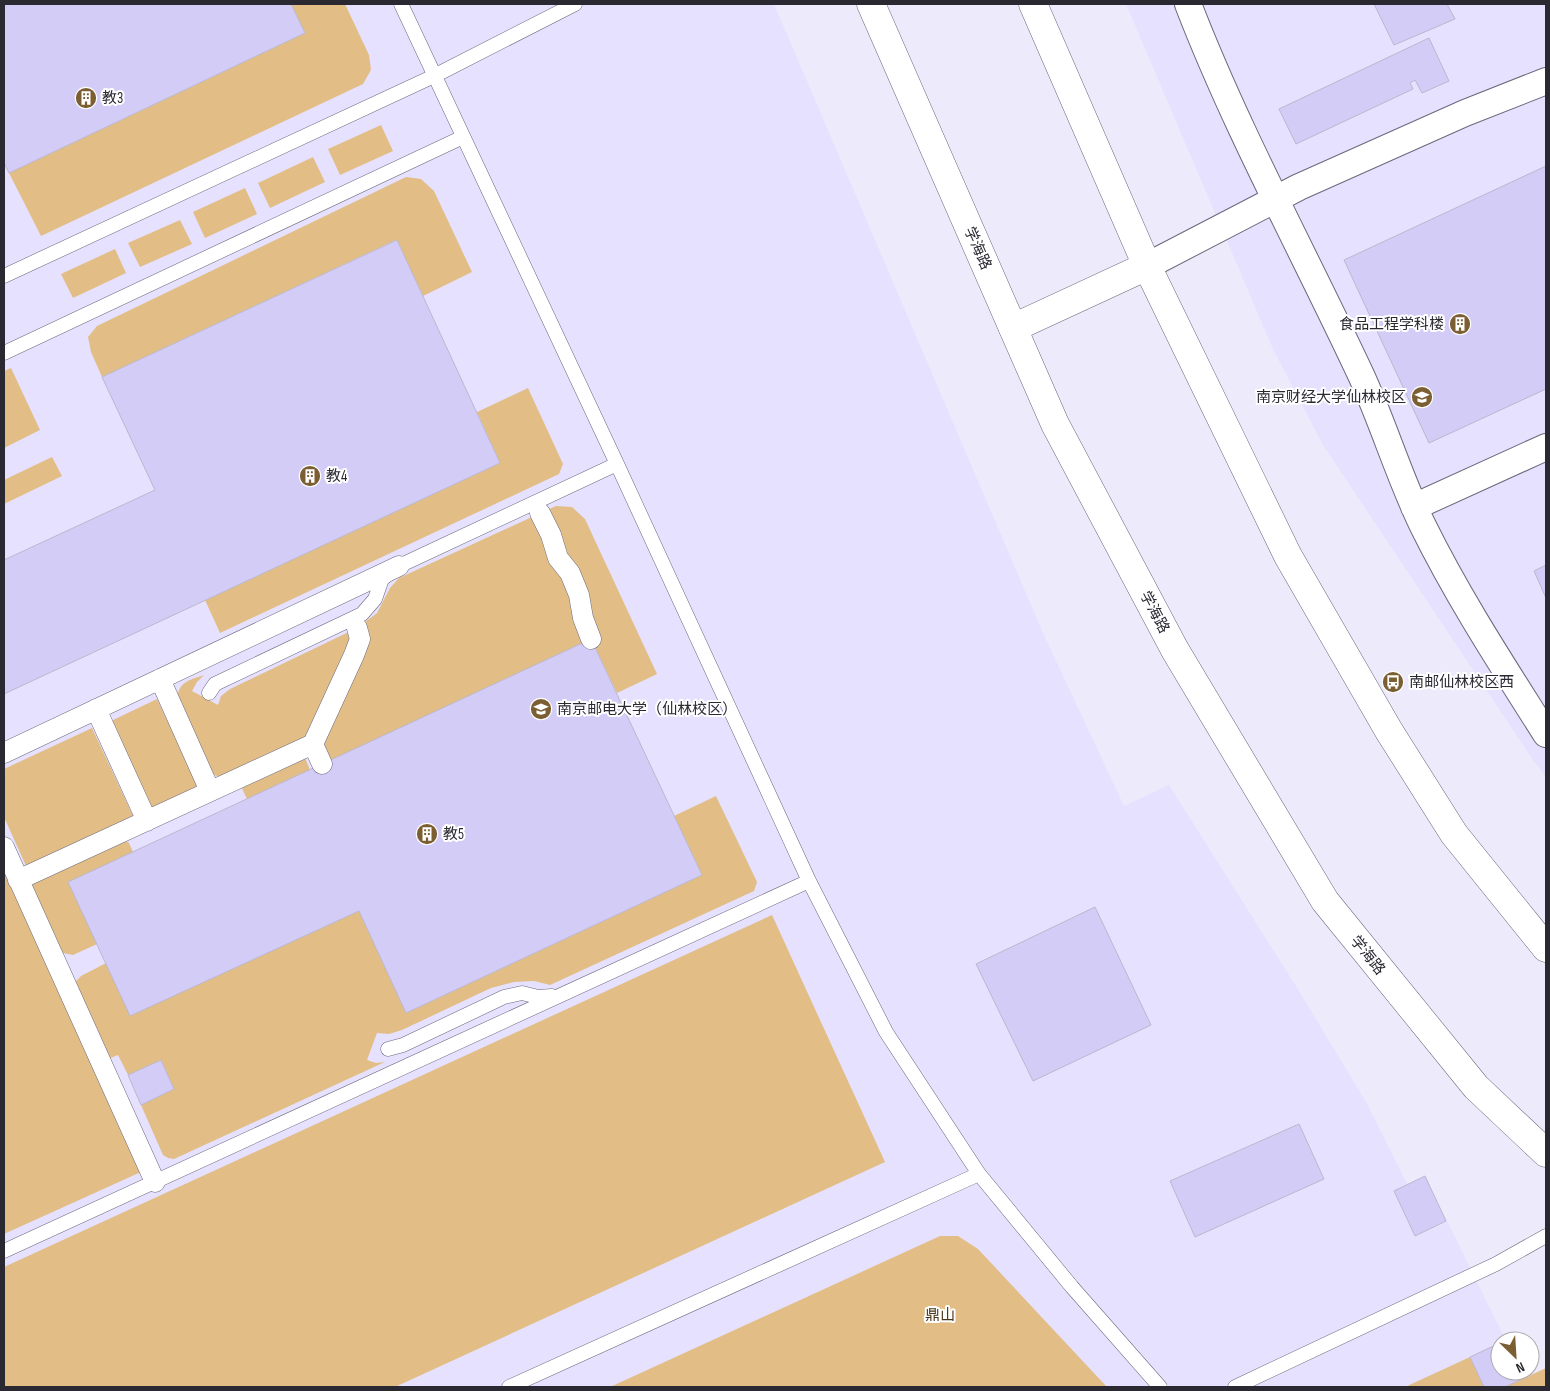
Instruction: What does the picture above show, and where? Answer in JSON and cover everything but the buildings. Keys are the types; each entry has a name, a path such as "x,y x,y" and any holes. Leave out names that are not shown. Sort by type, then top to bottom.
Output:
{"main road":[{"name":"学海路","path":"871,4 1055,424 1175,650 1325,901 1476,1087 1546,1153"},
{"path":"1033,4 1147,266 1288,556 1388,731 1454,834 1546,948"},
{"path":"1013,328 1147,266"}],"street":[{"path":"1188,4 1228,100 1362,377 1414,507 1462,601 1546,734"},
{"path":"1147,266 1299,187 1464,113 1546,81"},
{"path":"1414,507 1546,447"},
{"path":"540,513 551,535 558,558 570,573 579,595 583,618 591,639"},
{"path":"4,753 399,566"},
{"path":"18,880 313,744 354,655 360,639 357,628"},
{"path":"160,679 210,791"},
{"path":"96,709 147,821"},
{"path":"313,744 322,764"},
{"path":"4,847 155,1182"}],"lane":[{"path":"401,4 617,464 809,881 886,1032 979,1174 1072,1288 1160,1387"},
{"path":"4,276 434,76 575,4"},
{"path":"4,353 464,137"},
{"path":"209,693 215,684 362,614 375,599 382,579 399,566 617,464"},
{"path":"4,1251 809,881"},
{"path":"388,1049 403,1045 504,996 522,993 538,997 562,995"},
{"path":"509,1387 979,1174"},
{"path":"1234,1387 1496,1264 1546,1236"}],"shaded area":[{"name":"南京邮电大学（仙林校区）","path":"4,4 774,4 1043,633 1124,806 1169,785 1299,991 1366,1102 1407,1184 1425,1176 1501,1331 1490,1331 1490,1381 1540,1381 1540,1371 1546,1368 1546,1387 4,1387"},
{"name":"南京财经大学仙林校区","path":"1126,4 1546,4 1546,777 1323,445 1273,349"}],"green space":[{"path":"291,4 345,4 369,55 371,70 363,84 41,236 9,173 305,33"},
{"path":"381,125 393,151 340,175 328,149"},
{"path":"313,157 325,182 270,208 258,183"},
{"path":"406,177 421,179 434,191 472,272 423,296 396,240 102,377 91,352 88,337 97,326"},
{"path":"245,188 257,214 205,238 193,212"},
{"path":"180,220 192,244 140,267 128,243"},
{"path":"115,249 126,273 73,298 61,274"},
{"path":"11,368 40,430 4,448 4,371"},
{"path":"528,388 563,464 559,474 220,633 205,600 500,463 477,412"},
{"path":"52,457 62,476 4,504 4,480"},
{"path":"556,506 572,507 585,519 657,674 617,693 591,639 330,761 319,734 221,778 211,773 177,697 183,684 204,675 192,691 218,705 221,696 230,689 357,628 377,613 390,588 399,578"},
{"path":"157,699 199,788 152,811 111,721"},
{"path":"92,728 134,818 27,868 4,817 4,769"},
{"path":"303,753 310,770 247,799 239,782"},
{"path":"716,796 757,882 754,891 550,985 534,981 514,982 491,988 402,1030 389,1034 377,1033 367,1060 376,1063 385,1062 174,1159 163,1155 141,1105 174,1089 161,1060 128,1075 118,1055 108,1059 77,991 76,981 81,976 106,963 359,911 406,1013 702,875 674,816"},
{"path":"120,837 129,843 133,852 97,944 73,955 63,953 31,891 32,881"},
{"path":"4,867 141,1172 4,1234"},
{"path":"772,915 885,1162 395,1387 4,1387 4,1267"},
{"name":"鼎山","path":"940,1236 958,1236 978,1249 1107,1387 610,1387"},
{"path":"1470,1357 1484,1387 1405,1387"},
{"path":"1546,1368 1546,1387 1505,1387 1518,1381 1540,1381 1540,1371"}],"place":[{"name":"教3","path":"86,98"},
{"name":"食品工程学科楼","path":"1460,324"},
{"name":"南京财经大学仙林校区","path":"1422,397"},
{"name":"教4","path":"310,476"},
{"name":"南邮仙林校区西","path":"1393,682"},
{"name":"南京邮电大学（仙林校区）","path":"541,709"},
{"name":"教5","path":"427,834"}]}
